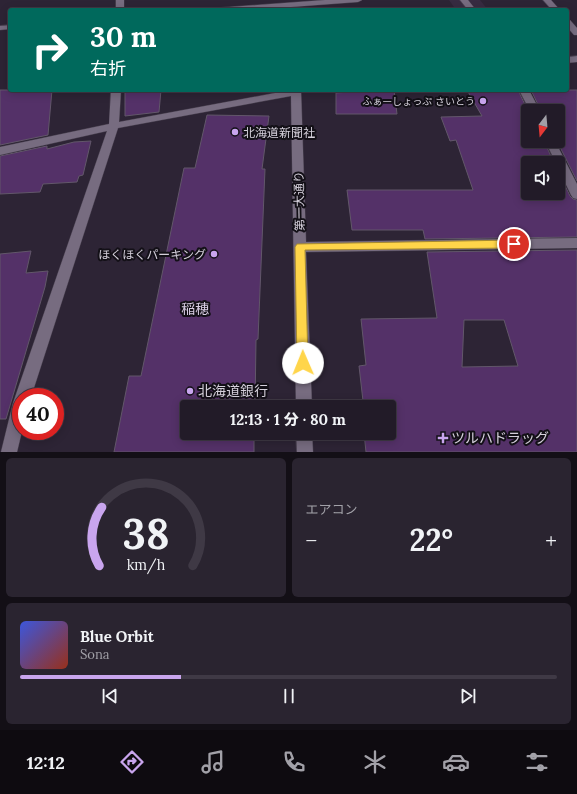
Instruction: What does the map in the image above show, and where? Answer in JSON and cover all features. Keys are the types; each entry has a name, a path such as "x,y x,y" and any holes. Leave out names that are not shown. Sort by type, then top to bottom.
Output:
{"street":[{"path":"240,8 358,0"},
{"path":"464,0 470,8"},
{"path":"547,0 554,8"},
{"path":"569,24 577,33"},
{"path":"26,388 114,126 116,92"},
{"path":"0,151 114,126 291,92"},
{"name":"第一大通り","path":"296,92 304,400"},
{"path":"525,92 531,104"},
{"path":"554,148 577,195"},
{"path":"300,247 577,243"},
{"path":"9,452 12,440"},
{"path":"304,440 305,452"}],"shaded area":[{"path":"449,0 480,0 486,8 455,8"}],"building":[{"path":"0,90 8,90 8,92 52,92 48,135 0,145"},
{"path":"569,90 577,90 577,181 560,148 565,148 565,104 538,104 532,92 569,92"},
{"path":"125,92 161,92 159,112 125,116"},
{"path":"394,92 397,114 336,114 336,93"},
{"path":"468,92 519,92 525,104 521,104 521,148 547,148 551,156 521,156 521,200 565,200 565,186 570,196 577,200 577,237 425,239 423,230 352,230 347,190 473,190 456,140 450,141 441,117 482,116"},
{"path":"207,115 269,116 262,169 265,169 258,339 256,340 255,400 180,400 180,440 254,440 254,452 114,452 129,376 141,376 184,168 195,168"},
{"path":"91,141 83,175 79,176 77,182 43,184 40,192 0,194 0,156 47,146 47,149 74,142"},
{"path":"577,250 577,452 366,452 365,440 396,440 396,400 363,400 359,366 366,365 361,319 437,318 427,252","holes":["464,320 504,320 518,366 462,367"]},
{"path":"31,251 26,273 48,271 45,287 15,388 12,388 12,399 6,419 0,419 0,254"}],"place":[{"name":"ふぁーしょっぷ さいとう","path":"483,101"},
{"name":"北海道新聞社","path":"235,132"},
{"name":"ほくほくパーキング","path":"214,254"},
{"name":"北海道銀行","path":"190,391"},
{"name":"ツルハドラッグ","path":"443,438"}],"district":[{"name":"稲穂","path":"195,309"}],"route":[{"path":"303,363 300,247 514,244"}]}
